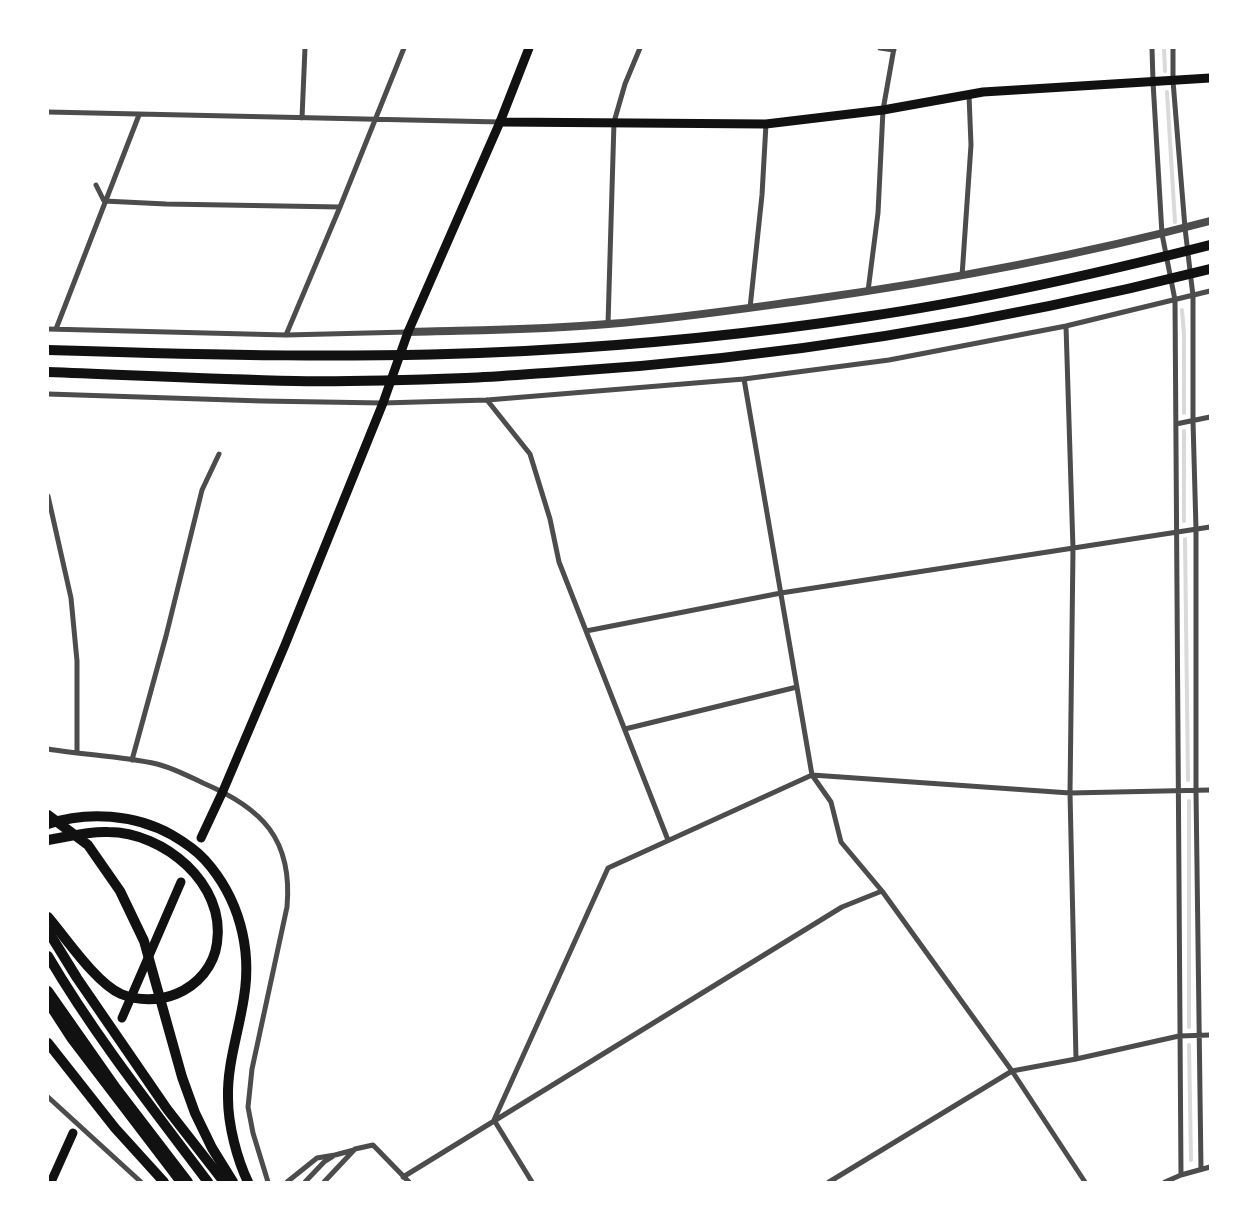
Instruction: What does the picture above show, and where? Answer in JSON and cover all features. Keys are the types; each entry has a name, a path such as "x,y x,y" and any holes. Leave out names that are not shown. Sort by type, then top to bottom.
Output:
{"highway":[{"path":"48,350 184,354 420,355 634,344 866,317 1015,290 1129,266 1210,245"},
{"path":"48,372 297,381 468,378 640,367 751,355 869,339 980,320 1132,289 1210,269"},
{"path":"48,815 88,845 120,891 144,941 182,1077 195,1113 212,1148 233,1182"},
{"path":"48,824 65,818 114,816 139,821 164,830 204,859 219,878 233,902 238,916 246,957 244,996 230,1064 228,1099 232,1133 248,1182"},
{"path":"48,840 108,832 136,836 163,847 186,863 206,888 216,909 219,926 214,960 200,978 181,992 169,997 140,999 121,994 106,985 48,917"},
{"path":"48,932 77,978 167,1109 224,1182"},
{"path":"48,956 65,986 145,1099 208,1182"},
{"path":"48,991 116,1088 188,1182"},
{"path":"48,1002 72,1039 181,1182"},
{"path":"48,1043 115,1128 164,1182"},
{"path":"48,1054 71,1072 172,1182"}],"main road":[{"path":"201,838 223,791 383,403 408,332 500,122 529,48"},
{"path":"500,122 766,124 883,110 983,92 1210,78"},
{"path":"122,1018 180,882"},
{"path":"52,1182 73,1133"}],"street":[{"path":"302,118 305,48"},
{"path":"286,335 404,48"},
{"path":"608,324 614,122 624,84 640,48"},
{"path":"868,292 878,213 883,110 894,49 880,48"},
{"path":"1152,48 1162,234 1174,300 1181,1175"},
{"path":"1173,48 1173,81 1184,228 1193,296 1193,421 1196,529 1196,791 1201,1169"},
{"path":"962,276 972,145 969,95"},
{"path":"48,112 500,122"},
{"path":"56,330 104,201 139,115"},
{"path":"750,308 762,195 766,124"},
{"path":"96,185 104,201"},
{"path":"104,201 340,207"},
{"path":"48,329 286,335 513,329 608,324 868,292 962,276 1087,252 1210,221"},
{"path":"48,394 383,403 487,400 744,380 889,360 1066,326 1210,291"},
{"path":"1066,326 1073,548 1070,793 1076,1059"},
{"path":"744,380 812,775 831,802 841,842 882,891 1012,1071 1085,1182"},
{"path":"487,400 530,454 550,519 559,562 668,840"},
{"path":"1176,424 1210,417"},
{"path":"132,760 166,636 202,490 219,454"},
{"path":"48,496 71,598 78,661 77,753"},
{"path":"586,631 781,593 1210,527"},
{"path":"625,729 797,687"},
{"path":"48,749 159,765 223,791 240,801 264,821 277,839 285,867 288,894 287,907 252,1068 248,1107 253,1133 268,1182"},
{"path":"494,1120 608,868 668,840 812,775 1070,793 1210,790"},
{"path":"403,1177 842,907 882,891"},
{"path":"829,1182 1012,1071 1180,1036 1210,1035"},
{"path":"48,1097 140,1182"},
{"path":"494,1120 532,1182"},
{"path":"287,1182 317,1158 373,1145 409,1182"},
{"path":"324,1182 355,1149"},
{"path":"305,1182 324,1162 335,1155"},
{"path":"1165,1182 1181,1175 1210,1167"}],"waterway":[{"path":"1164,48 1165,71"},
{"path":"1167,92 1175,222"},
{"path":"1182,310 1184,334 1184,413"},
{"path":"1184,431 1184,521"},
{"path":"1185,539 1188,780"},
{"path":"1189,801 1189,1027"},
{"path":"1189,1045 1191,1160"}]}
